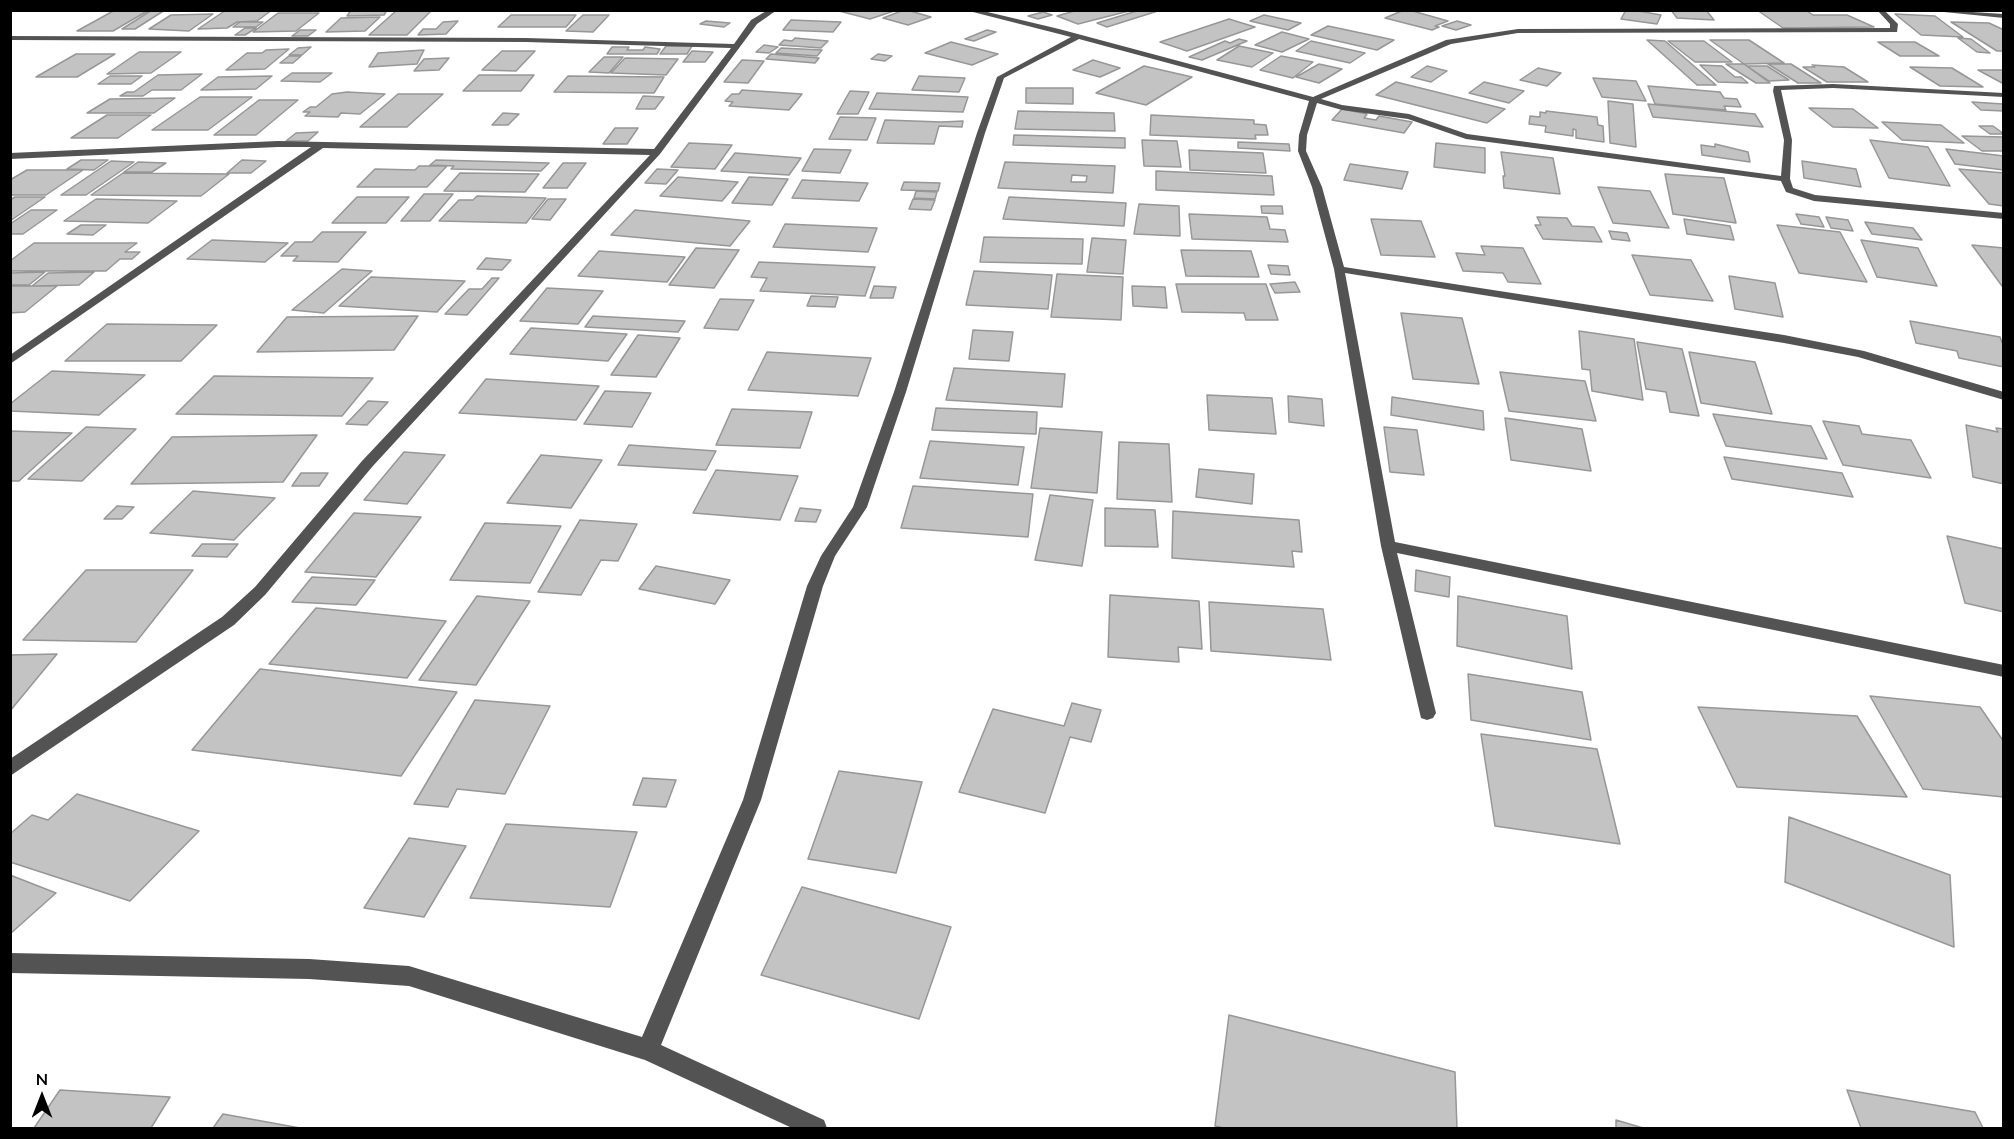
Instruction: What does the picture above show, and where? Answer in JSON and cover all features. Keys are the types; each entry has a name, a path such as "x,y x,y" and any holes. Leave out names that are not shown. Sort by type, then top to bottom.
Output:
{"street":[{"path":"968,10 1076,36 1342,107 1409,117 1466,136 1785,179"},
{"path":"1314,99 1449,42 1478,36 1518,31 1894,30 1894,24 1880,10"},
{"path":"1944,10 2004,16"},
{"path":"10,769 228,621 260,591 367,464 657,152 754,22 769,11"},
{"path":"648,1050 752,800 815,586 828,556 860,507 900,392 981,133 1001,77 1076,36"},
{"path":"10,38 526,40 738,46"},
{"path":"2004,95 1833,86 1777,88 1788,140 1785,179 1789,190 1814,198 2004,216"},
{"path":"1314,99 1303,135 1302,151 1317,187 1339,269 1388,546 1427,712"},
{"path":"10,156 278,144 657,152"},
{"path":"10,361 322,144"},
{"path":"1339,269 1785,339 1860,354 2004,396"},
{"path":"1388,546 2004,671"},
{"path":"10,963 309,969 409,976 648,1050 816,1128"}],"building":[{"path":"115,10 149,10 113,31 77,31"},
{"path":"152,10 165,10 135,29 122,29"},
{"path":"226,10 272,10 257,21 237,22 227,28 198,29"},
{"path":"351,10 387,10 384,15 347,16"},
{"path":"397,10 432,10 407,35 369,35"},
{"path":"835,10 897,10 870,19"},
{"path":"904,10 931,17 908,25 883,18"},
{"path":"1078,10 1133,10 1078,24 1057,16"},
{"path":"1140,10 1161,10 1107,27 1097,23"},
{"path":"1404,10 1448,21 1435,26 1439,27 1432,30 1385,18"},
{"path":"1626,10 1661,15 1657,24 1621,19"},
{"path":"1671,10 1706,10 1714,20 1677,18"},
{"path":"1757,10 1812,10 1807,11 1813,15 1847,15 1874,27 1783,28"},
{"path":"1043,12 1052,15 1038,19 1028,16"},
{"path":"278,13 319,13 296,31 253,32"},
{"path":"213,14 189,31 149,29 171,15"},
{"path":"1895,14 1935,16 1963,37 1921,35"},
{"path":"511,15 576,15 566,27 498,27"},
{"path":"583,15 609,15 593,32 566,31"},
{"path":"1264,15 1301,23 1288,30 1250,21"},
{"path":"380,17 365,31 326,32 341,18"},
{"path":"1229,19 1255,27 1187,51 1160,42"},
{"path":"791,20 841,22 833,32 783,30"},
{"path":"458,21 446,34 418,35 423,29 436,29 443,22"},
{"path":"706,21 730,23 724,27 700,24"},
{"path":"1457,21 1471,25 1456,30 1442,26"},
{"path":"240,22 263,22 256,27 233,27"},
{"path":"1951,22 1989,23 2004,30 2004,51 1997,51"},
{"path":"1328,26 1394,40 1377,50 1311,35"},
{"path":"245,28 256,28 245,35 235,35"},
{"path":"300,30 316,30 308,36 292,36"},
{"path":"987,30 996,32 974,41 965,39"},
{"path":"1282,32 1309,39 1282,52 1255,45"},
{"path":"795,38 828,41 821,48 779,45 784,40 792,41"},
{"path":"1958,38 1971,39 1990,53 1977,52"},
{"path":"1239,39 1247,41 1202,60 1189,57 1225,41 1230,43"},
{"path":"1647,40 1665,41 1716,85 1697,85"},
{"path":"1710,40 1749,40 1784,63 1744,64"},
{"path":"1311,41 1365,53 1350,63 1296,51"},
{"path":"1668,41 1704,41 1732,62 1695,62"},
{"path":"951,42 998,54 972,65 925,53"},
{"path":"1878,42 1915,42 1939,56 1900,56"},
{"path":"764,45 778,47 769,53 756,52"},
{"path":"666,46 692,46 687,54 660,54"},
{"path":"1239,46 1273,53 1252,67 1217,60"},
{"path":"311,47 302,55 289,55 298,48"},
{"path":"612,47 629,47 627,50 643,50 645,47 660,49 657,54 607,54"},
{"path":"781,48 822,50 817,56 776,53"},
{"path":"289,49 265,69 226,70 247,53"},
{"path":"424,50 417,64 369,67 378,53"},
{"path":"502,51 535,51 516,71 482,70"},
{"path":"692,51 713,52 705,62 683,62"},
{"path":"139,52 181,52 151,73 107,74"},
{"path":"76,54 115,54 77,77 36,77"},
{"path":"771,54 819,58 815,63 766,59"},
{"path":"878,54 892,56 885,61 871,59"},
{"path":"289,56 301,56 293,63 280,63"},
{"path":"1281,56 1313,62 1293,78 1260,70"},
{"path":"604,57 623,57 609,73 589,72"},
{"path":"449,58 439,70 414,71 424,59"},
{"path":"625,58 678,59 666,75 611,73"},
{"path":"742,60 764,61 748,83 724,82"},
{"path":"1093,60 1120,68 1100,77 1073,70"},
{"path":"1319,64 1342,69 1319,83 1296,77"},
{"path":"1726,64 1744,64 1770,83 1756,83"},
{"path":"1768,64 1791,64 1821,83 1798,83"},
{"path":"1700,65 1722,66 1735,77 1741,77 1748,83 1718,82"},
{"path":"1812,65 1844,67 1868,82 1827,82 1803,67 1815,67"},
{"path":"1144,66 1192,77 1146,105 1096,93"},
{"path":"1427,66 1447,71 1431,82 1411,77"},
{"path":"1747,66 1767,66 1789,80 1769,81"},
{"path":"1910,67 1952,68 1983,87 1940,86"},
{"path":"1538,68 1561,73 1547,86 1520,80"},
{"path":"1978,70 2004,70 2004,84"},
{"path":"292,73 332,73 320,82 281,81"},
{"path":"202,74 181,90 152,90 143,96 120,96 127,92 134,92 158,75"},
{"path":"479,75 534,75 521,91 463,91"},
{"path":"110,76 142,76 131,84 98,84"},
{"path":"272,76 256,89 201,90 218,77"},
{"path":"568,76 664,77 654,93 554,92"},
{"path":"919,76 965,78 959,92 912,90"},
{"path":"1593,78 1636,81 1646,101 1602,97"},
{"path":"1396,82 1505,109 1487,123 1376,95"},
{"path":"1484,82 1524,91 1509,103 1469,93"},
{"path":"1648,86 1720,92 1724,98 1737,99 1741,107 1724,106 1726,110 1655,104"},
{"path":"1026,88 1073,88 1073,104 1026,103"},
{"path":"742,90 802,94 789,110 729,106 733,102 725,101 732,94 739,94"},
{"path":"850,91 869,92 858,114 837,114"},
{"path":"347,92 385,94 360,114 341,113 338,117 305,116 310,112 303,112 310,107 316,107 332,94"},
{"path":"877,93 968,97 963,112 869,109"},
{"path":"398,94 443,94 407,127 360,127"},
{"path":"643,96 664,97 655,109 636,109"},
{"path":"200,97 252,97 208,130 152,130"},
{"path":"175,98 154,113 87,113 110,99"},
{"path":"259,100 298,100 256,135 214,135"},
{"path":"1608,101 1633,104 1636,147 1610,143"},
{"path":"1972,102 2003,104 2004,111 1981,110"},
{"path":"1648,104 1755,114 1763,127 1653,117"},
{"path":"1809,108 1853,109 1878,128 1833,127"},
{"path":"1342,109 1367,114 1364,118 1376,120 1379,116 1412,122 1404,133 1332,120"},
{"path":"1018,111 1114,113 1115,131 1015,129"},
{"path":"1546,111 1597,117 1598,125 1603,126 1604,142 1576,138 1576,130 1573,129 1573,136 1545,132 1546,126 1529,124 1530,116 1540,117 1540,112 1546,113"},
{"path":"503,113 519,114 508,125 492,125"},
{"path":"107,115 151,115 118,138 71,138"},
{"path":"1151,115 1254,120 1254,124 1266,125 1268,135 1255,135 1256,139 1150,135"},
{"path":"840,117 876,118 867,140 829,139"},
{"path":"885,120 963,121 962,127 939,126 934,144 877,143"},
{"path":"1882,122 1941,125 1964,143 1902,140"},
{"path":"1979,126 1993,126 2004,134 1990,134"},
{"path":"615,128 638,128 627,144 603,144"},
{"path":"318,132 308,141 286,141 296,133"},
{"path":"1014,135 1125,138 1125,148 1013,145"},
{"path":"1962,136 2004,137 2004,151 1982,151"},
{"path":"1142,140 1177,141 1181,167 1144,166"},
{"path":"1870,140 1928,147 1950,186 1889,178"},
{"path":"1238,142 1289,144 1290,151 1238,148"},
{"path":"689,143 732,145 715,169 671,167"},
{"path":"1436,143 1485,148 1485,173 1434,167"},
{"path":"1715,144 1748,152 1750,162 1702,155 1701,145 1715,147"},
{"path":"814,149 851,150 840,173 802,171"},
{"path":"1946,149 2004,156 2004,170 1955,164"},
{"path":"1189,150 1263,153 1266,173 1190,170"},
{"path":"1501,152 1553,158 1560,194 1504,188 1503,176 1505,176"},
{"path":"735,153 801,158 789,175 721,171"},
{"path":"81,160 108,160 94,170 67,169"},
{"path":"242,160 266,161 251,173 227,173"},
{"path":"436,160 549,163 541,171 451,169 454,166 430,165"},
{"path":"111,161 134,162 86,195 61,195"},
{"path":"1802,161 1856,169 1861,187 1804,178"},
{"path":"138,162 166,163 152,172 124,172"},
{"path":"1005,162 1115,166 1113,193 998,188","holes":["1072,175 1087,176 1086,182 1071,182"]},
{"path":"563,163 586,163 567,188 543,188"},
{"path":"1350,164 1408,172 1402,189 1344,180"},
{"path":"419,166 447,166 427,187 357,187 375,169 415,170"},
{"path":"657,169 678,170 666,184 645,183"},
{"path":"1959,169 2004,173 2004,206 1989,204"},
{"path":"27,170 83,170 46,195 10,195 10,180"},
{"path":"1156,171 1272,176 1274,195 1156,190"},
{"path":"123,173 229,174 201,196 91,195"},
{"path":"460,173 539,174 525,192 444,191"},
{"path":"1665,174 1724,178 1736,223 1673,214"},
{"path":"678,177 738,182 722,201 660,196"},
{"path":"749,177 788,179 772,205 732,203"},
{"path":"802,180 868,183 859,201 792,198"},
{"path":"904,182 940,183 938,191 901,190"},
{"path":"1598,187 1650,191 1669,228 1613,223"},
{"path":"916,191 937,192 935,199 914,198"},
{"path":"424,194 453,194 430,221 401,221"},
{"path":"477,196 546,198 526,223 439,221 459,200 473,200"},
{"path":"15,197 45,197 10,221 10,200"},
{"path":"357,197 409,197 386,223 332,223"},
{"path":"1009,197 1126,203 1124,226 1003,219"},
{"path":"96,199 177,201 148,223 64,221"},
{"path":"548,199 566,199 550,220 532,219"},
{"path":"913,199 935,200 931,210 909,209"},
{"path":"1139,204 1179,206 1180,236 1134,234"},
{"path":"1261,206 1282,206 1283,214 1262,213"},
{"path":"31,210 57,210 23,234 10,234 10,224"},
{"path":"635,210 750,221 730,246 611,235"},
{"path":"1189,214 1267,217 1270,229 1285,230 1288,242 1192,239"},
{"path":"1796,214 1819,217 1824,227 1801,224"},
{"path":"1537,217 1567,218 1572,226 1594,227 1602,242 1543,239 1535,225 1541,225"},
{"path":"1826,217 1848,220 1853,231 1831,228"},
{"path":"1371,219 1421,221 1435,257 1381,255"},
{"path":"1684,219 1730,226 1734,240 1687,234"},
{"path":"1865,222 1913,228 1922,240 1872,234"},
{"path":"785,224 877,228 868,252 773,247"},
{"path":"81,225 106,225 93,235 67,234"},
{"path":"1777,225 1840,232 1867,282 1799,273"},
{"path":"1609,231 1627,233 1630,241 1612,239"},
{"path":"322,232 366,232 338,262 293,261 298,256 281,256 295,242 312,242"},
{"path":"984,237 1083,239 1082,264 980,262"},
{"path":"1092,238 1126,240 1123,274 1087,272"},
{"path":"212,240 288,243 265,262 187,259"},
{"path":"1861,240 1918,248 1937,286 1877,277"},
{"path":"34,243 137,243 125,252 140,252 132,259 120,259 106,271 10,271 10,261"},
{"path":"1972,245 2004,248 2004,287 2002,286"},
{"path":"1481,246 1523,248 1541,284 1508,282 1503,273 1463,271 1456,253 1485,255"},
{"path":"696,248 739,250 714,288 669,285"},
{"path":"1181,250 1251,251 1259,277 1186,276"},
{"path":"599,251 685,257 667,282 578,276"},
{"path":"1632,255 1691,260 1713,301 1650,295"},
{"path":"486,258 511,260 502,270 477,269"},
{"path":"759,262 875,267 865,296 760,291 767,278 751,277"},
{"path":"1268,265 1288,266 1290,275 1271,274"},
{"path":"342,269 372,271 324,313 292,310"},
{"path":"974,271 1052,275 1048,309 966,305"},
{"path":"45,272 29,285 10,285 10,273"},
{"path":"94,272 79,285 32,286 48,273"},
{"path":"1057,274 1123,277 1121,320 1051,317"},
{"path":"1729,276 1775,283 1783,317 1735,309"},
{"path":"371,277 465,281 437,312 339,306"},
{"path":"492,278 499,278 467,315 445,314 469,289 482,289"},
{"path":"1295,282 1300,292 1275,293 1270,284"},
{"path":"1176,284 1266,284 1278,320 1246,320 1244,313 1182,312"},
{"path":"10,286 57,286 25,312 10,313"},
{"path":"874,286 896,287 893,298 870,298"},
{"path":"1132,286 1165,287 1167,308 1133,306"},
{"path":"547,288 603,291 578,324 520,321"},
{"path":"811,296 838,297 835,307 807,306"},
{"path":"720,299 754,300 738,330 704,328"},
{"path":"1401,313 1462,318 1479,384 1413,379"},
{"path":"418,316 394,350 257,352 287,317"},
{"path":"593,316 685,321 678,332 585,327"},
{"path":"1910,321 2000,337 2004,348 2004,367 1959,358 1957,351 1916,343"},
{"path":"107,324 217,325 181,361 65,361"},
{"path":"531,328 627,334 608,361 510,354"},
{"path":"973,330 1013,332 1009,361 969,359"},
{"path":"1579,331 1634,339 1643,400 1592,391 1590,370 1582,369"},
{"path":"638,335 680,338 656,377 611,375"},
{"path":"1637,342 1682,349 1699,416 1670,412 1666,392 1646,389"},
{"path":"767,352 871,358 858,396 748,390"},
{"path":"1689,352 1755,362 1772,414 1701,403"},
{"path":"954,368 1065,374 1062,407 946,400"},
{"path":"52,371 145,375 99,415 10,411 10,404"},
{"path":"1500,372 1585,381 1596,421 1509,411"},
{"path":"214,376 373,378 342,416 176,414"},
{"path":"486,379 599,386 576,420 459,413"},
{"path":"605,391 651,393 632,427 584,424"},
{"path":"1207,395 1272,398 1276,434 1209,430"},
{"path":"1288,396 1322,399 1324,426 1289,422"},
{"path":"1392,397 1483,411 1484,430 1391,415"},
{"path":"368,401 388,402 367,425 346,424"},
{"path":"936,408 1037,412 1036,434 932,430"},
{"path":"732,409 812,412 800,448 716,445"},
{"path":"1713,414 1811,426 1827,459 1726,446"},
{"path":"1505,418 1582,429 1591,471 1511,460"},
{"path":"1823,421 1859,426 1862,434 1911,440 1931,478 1843,465"},
{"path":"1966,425 1998,432 1996,428 2004,429 2004,484 1973,477"},
{"path":"86,427 136,429 82,481 28,479"},
{"path":"1384,427 1417,430 1424,475 1390,472"},
{"path":"1040,428 1102,432 1097,493 1031,488"},
{"path":"10,431 72,433 19,481 10,481"},
{"path":"317,435 283,482 131,484 172,437"},
{"path":"930,441 1024,447 1018,485 920,478"},
{"path":"1119,442 1169,444 1172,502 1117,499"},
{"path":"629,445 716,451 706,470 618,465"},
{"path":"404,452 445,455 407,504 364,500"},
{"path":"541,455 602,460 571,508 507,503"},
{"path":"1724,457 1842,473 1853,497 1732,479"},
{"path":"1199,469 1254,474 1252,504 1196,497"},
{"path":"716,470 798,476 780,520 693,513"},
{"path":"301,473 328,473 319,486 292,486"},
{"path":"913,486 1033,494 1028,537 901,528"},
{"path":"193,491 275,498 234,540 150,533"},
{"path":"1050,495 1093,500 1082,566 1035,560"},
{"path":"117,506 134,507 122,519 104,519"},
{"path":"800,508 821,510 816,522 795,521"},
{"path":"1105,508 1155,510 1158,547 1105,546"},
{"path":"1173,511 1299,520 1302,552 1292,551 1294,567 1172,558"},
{"path":"354,513 421,517 376,577 305,572"},
{"path":"580,520 637,524 618,561 601,560 581,595 538,592"},
{"path":"485,523 561,526 530,583 450,580"},
{"path":"1947,536 2004,549 2004,612 1965,603"},
{"path":"202,544 238,544 227,557 192,556"},
{"path":"656,566 730,580 715,604 639,589"},
{"path":"86,570 193,570 136,642 23,640"},
{"path":"1416,570 1450,577 1449,597 1415,591"},
{"path":"312,577 375,580 356,605 292,602"},
{"path":"1110,595 1199,601 1202,649 1178,647 1179,662 1108,657"},
{"path":"477,596 530,601 476,685 419,680"},
{"path":"1458,596 1567,616 1572,669 1457,646"},
{"path":"1209,602 1323,609 1331,660 1211,651"},
{"path":"316,608 446,621 407,678 269,664"},
{"path":"57,654 10,711 10,655"},
{"path":"260,669 457,692 401,776 192,750"},
{"path":"1468,674 1582,692 1591,740 1471,720"},
{"path":"1870,696 1980,707 2004,742 2004,797 1923,789"},
{"path":"475,700 550,706 505,794 457,789 448,807 414,804"},
{"path":"1072,703 1101,710 1091,742 1070,737 1045,813 959,792 993,709 1064,726"},
{"path":"1698,707 1857,716 1907,797 1737,787"},
{"path":"1481,734 1597,749 1620,844 1495,826"},
{"path":"839,771 922,782 896,873 808,859"},
{"path":"643,778 676,780 666,807 633,805"},
{"path":"77,794 199,831 130,901 10,862 10,834 32,815 48,820"},
{"path":"1789,817 1950,875 1954,947 1785,882"},
{"path":"506,824 637,832 610,907 470,898"},
{"path":"409,838 466,846 424,917 364,908"},
{"path":"10,875 56,893 10,934"},
{"path":"802,887 951,927 919,1019 761,975"},
{"path":"1229,1015 1455,1072 1457,1128 1224,1128 1215,1126"},
{"path":"60,1090 170,1097 151,1128 34,1128"},
{"path":"1847,1090 1975,1112 1983,1128 1861,1128"},
{"path":"223,1114 300,1128 213,1128"},
{"path":"1616,1120 1643,1128 1616,1128"}]}
